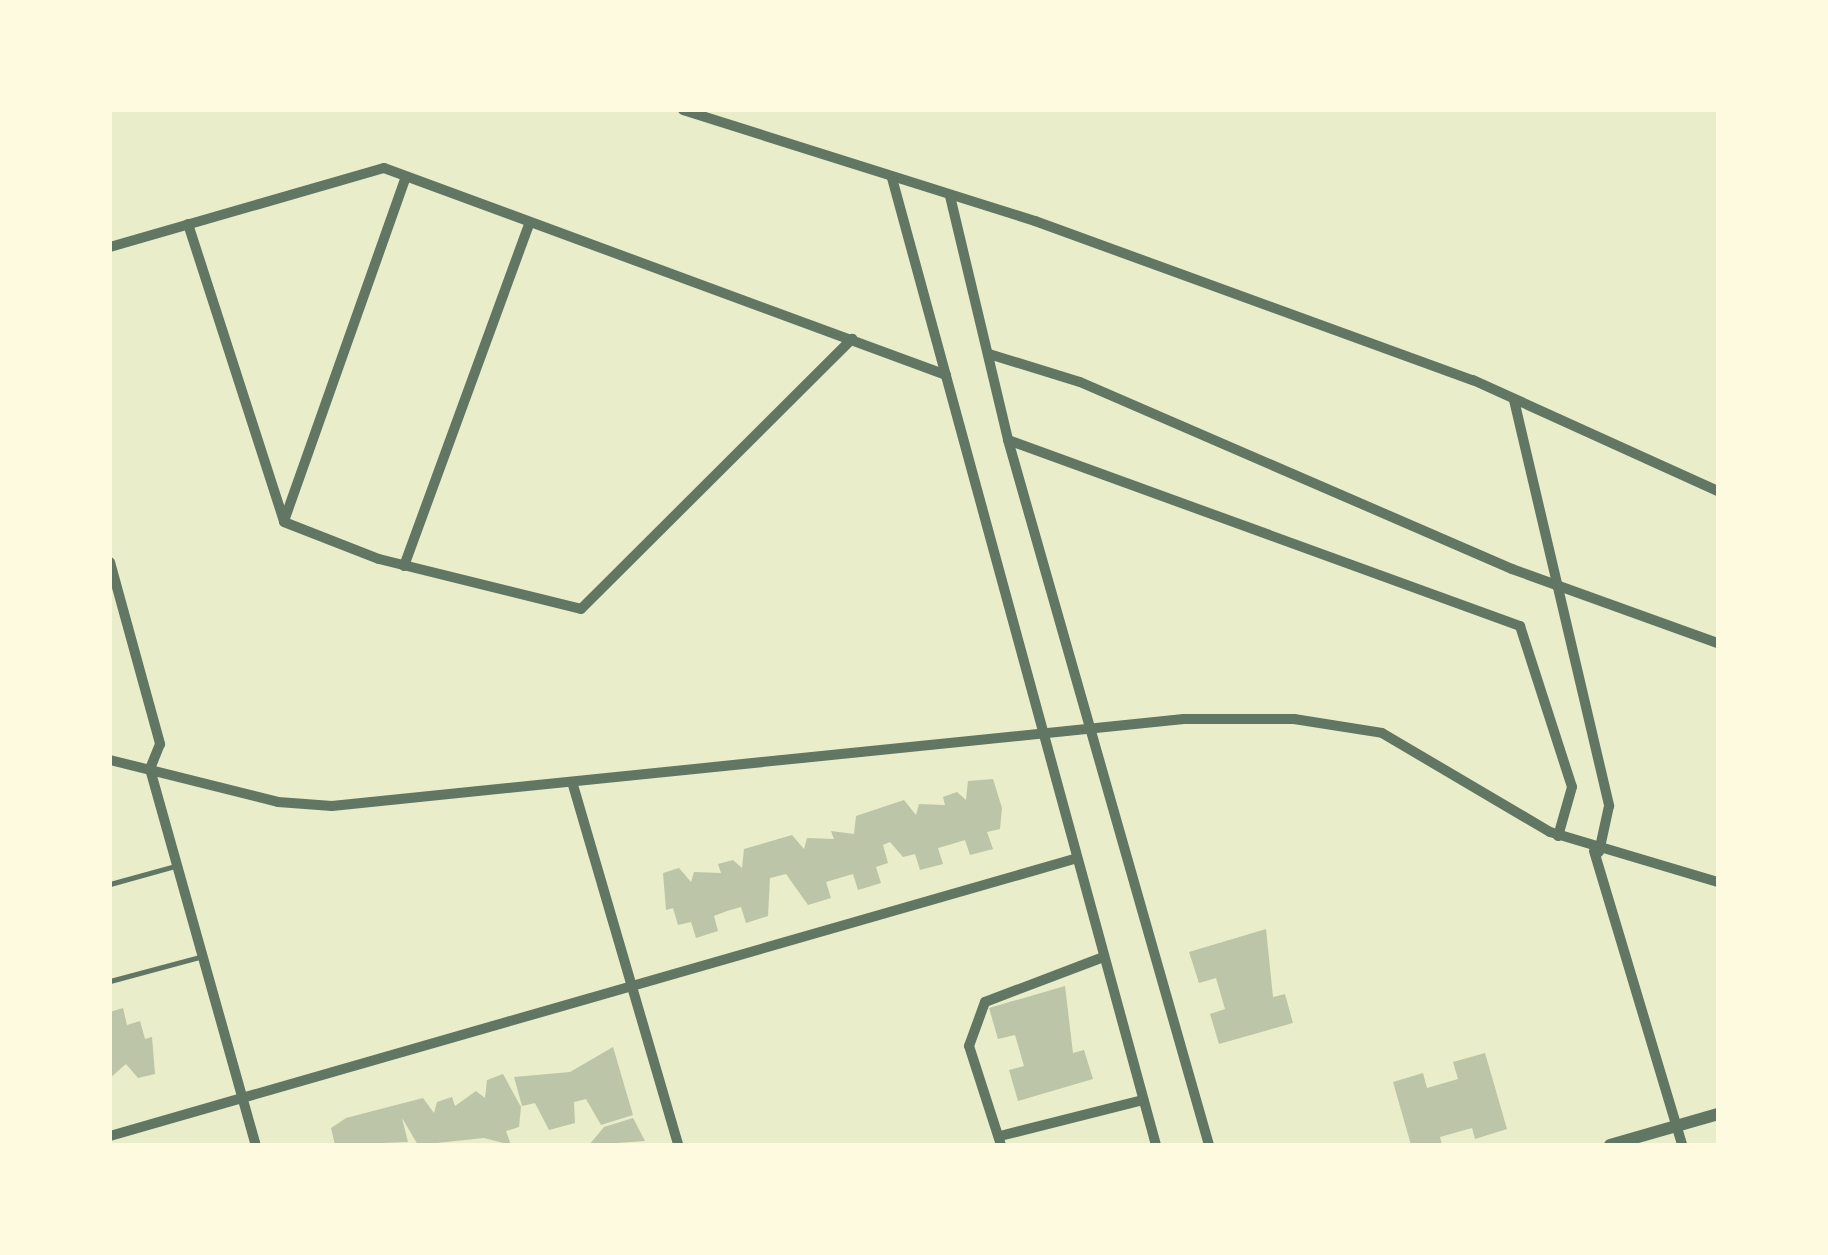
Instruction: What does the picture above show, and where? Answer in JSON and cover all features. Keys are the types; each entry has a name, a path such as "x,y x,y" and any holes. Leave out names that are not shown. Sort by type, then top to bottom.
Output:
{"street":[{"path":"684,110 950,196 1514,400 1718,491"},
{"path":"110,247 384,168 528,228 946,375"},
{"path":"284,522 406,177"},
{"path":"892,178 1039,735 1156,1145"},
{"path":"950,196 1008,440 1209,1145"},
{"path":"188,224 284,522"},
{"path":"404,566 528,228"},
{"path":"284,522 404,566 581,609 852,339"},
{"path":"989,354 1080,382 1555,585 1718,643"},
{"path":"1514,400 1609,806 1597,851 1682,1145"},
{"path":"1008,440 1520,626 1572,786 1558,836"},
{"path":"110,562 160,744 150,769 256,1145"},
{"path":"110,760 332,806 573,785 1088,729 1239,717 1344,723 1404,743 1558,836 1597,851 1718,882"},
{"path":"573,785 678,1145"},
{"path":"110,1136 1074,859"},
{"path":"1101,958 985,1002 969,1046 1001,1140 1143,1100"},
{"path":"1610,1145 1718,1114"}],"lane":[{"path":"110,884 178,865"},
{"path":"110,981 203,956"}],"building":[{"path":"993,779 1002,808 1000,829 987,832 993,849 970,855 965,840 938,848 943,864 920,870 915,854 903,857 890,842 883,845 888,863 876,867 881,883 858,890 853,874 826,882 831,898 808,905 786,874 770,878 768,916 746,923 741,907 727,911 714,916 718,931 696,938 691,922 678,925 673,908 666,910 663,873 679,868 691,882 694,872 721,873 718,864 733,860 742,868 744,849 792,835 804,849 807,838 834,839 831,831 854,834 856,816 904,800 916,815 919,804 945,805 943,797 957,792 966,800 968,781"},
{"path":"1266,929 1273,997 1285,994 1293,1023 1219,1044 1210,1014 1225,1009 1216,978 1199,983 1189,952"},
{"path":"1065,986 1073,1053 1084,1050 1093,1079 1018,1101 1009,1070 1024,1066 1015,1035 998,1039 989,1008"},
{"path":"123,1008 127,1025 140,1021 145,1039 152,1037 155,1074 138,1078 126,1064 110,1078 110,1012"},
{"path":"613,1047 633,1115 601,1125 586,1099 574,1102 575,1123 549,1130 535,1103 522,1106 514,1077 570,1072"},
{"path":"1485,1053 1507,1129 1475,1139 1472,1128 1440,1137 1442,1145 1411,1145 1393,1082 1423,1073 1427,1088 1458,1079 1453,1062"},
{"path":"503,1074 521,1107 519,1127 506,1131 511,1145 484,1138 418,1145 402,1118 408,1142 335,1145 331,1128 346,1118 423,1098 434,1113 437,1102 452,1097 455,1106 476,1091 485,1098 487,1080"},
{"path":"633,1118 645,1141 589,1145 604,1127"}]}
